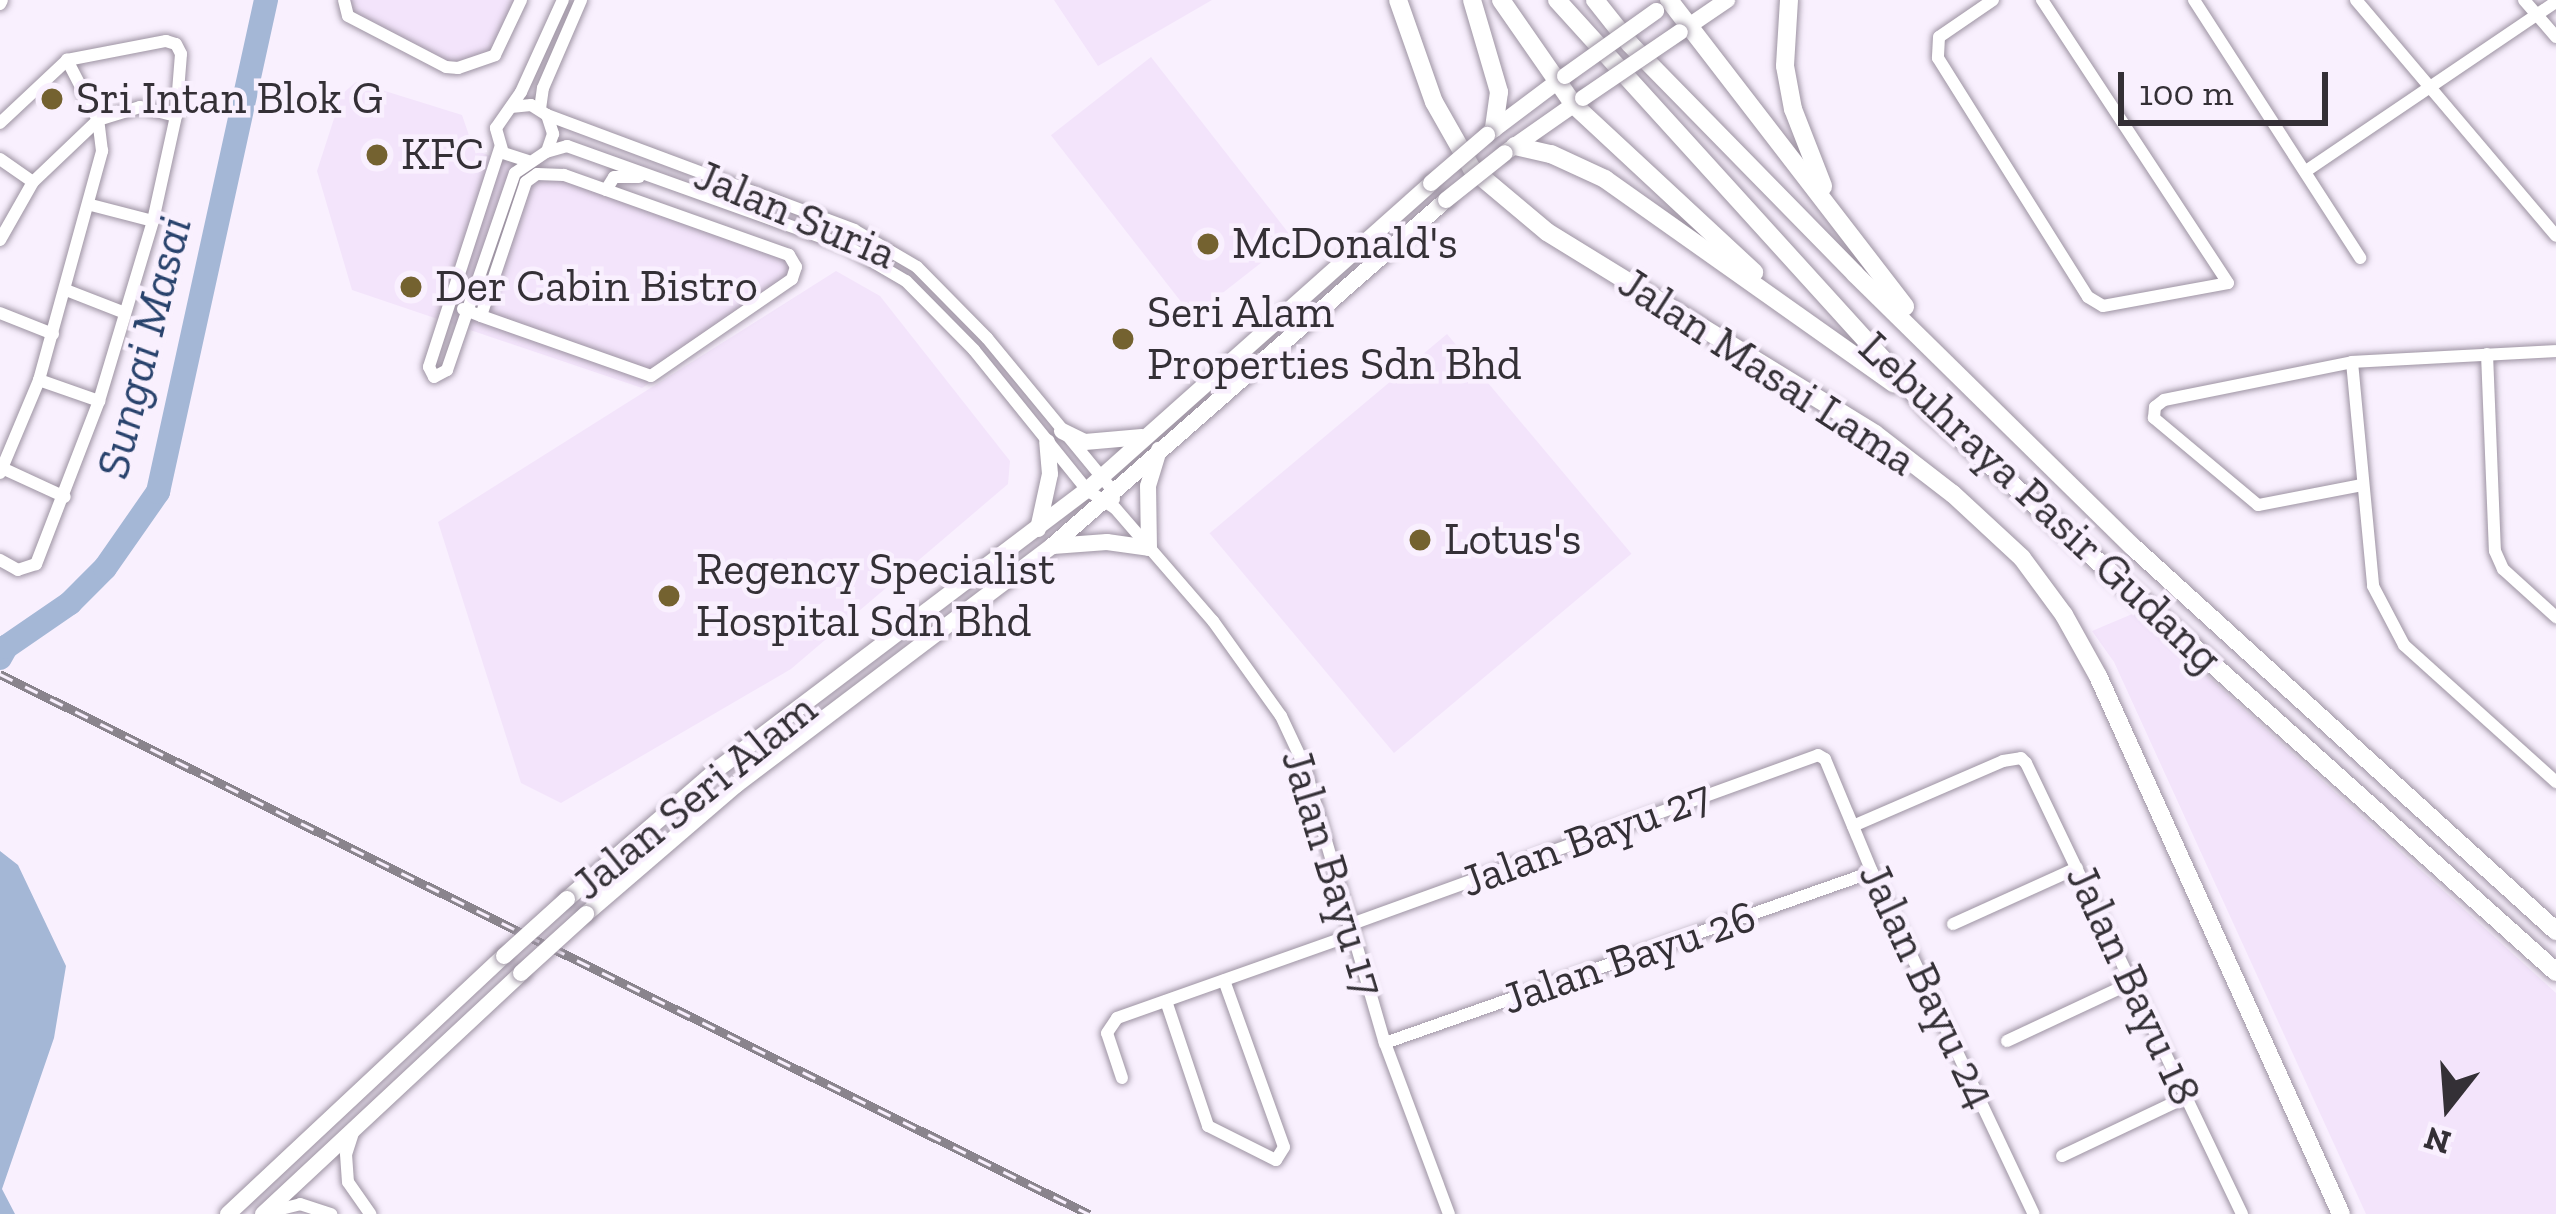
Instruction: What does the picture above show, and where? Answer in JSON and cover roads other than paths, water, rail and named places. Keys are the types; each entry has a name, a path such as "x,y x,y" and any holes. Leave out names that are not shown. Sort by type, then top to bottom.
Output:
{"main road":[{"name":"Jalan Masai Lama","path":"1398,0 1434,102 1472,169 1547,232 1875,434 1953,494 2022,559 2064,615 2098,676 2341,1214"},
{"path":"1472,0 1499,92 1490,132"},
{"path":"1501,0 1578,102 1782,302"},
{"name":"Lebuhraya Pasir Gudang","path":"1557,0 1929,410 2556,972"},
{"name":"Lebuhraya Pasir Gudang","path":"1594,0 1630,44 1855,274 1937,349 2132,546 2556,931"},
{"name":"Jalan Seri Alam","path":"1153,443 1510,149 1727,0"},
{"path":"1789,0 1783,54 1793,109 1819,180 1858,249"},
{"path":"1667,3 1937,349"},
{"name":"Jalan Seri Alam","path":"263,1214 586,914 736,785 1052,546 1153,443 1430,183 1490,132 1667,3"},
{"path":"1510,149 1551,154 1605,179 1929,410"},
{"path":"1038,530 1048,495 1054,436 1105,444 1153,443 1149,548 1107,542 1052,546"},
{"name":"Jalan Seri Alam","path":"228,1214 567,898 719,768 1038,530 1103,494"}],"street":[{"path":"344,0 348,16 446,67 477,65 496,55 521,0"},
{"path":"450,304 474,313 651,376 792,279 796,267 789,255 564,175 537,174 526,182 474,313 446,370 434,376 429,367 500,148 496,128 512,107 562,0"},
{"path":"474,313 514,173 546,152 553,134 544,112 543,88 581,0"},
{"path":"1993,0 1940,37 1938,58 2088,297 2103,306 2228,283 2042,0"},
{"path":"2194,0 2360,258"},
{"path":"2356,0 2556,236"},
{"path":"2524,0 2556,37"},
{"path":"2306,171 2556,2"},
{"path":"0,123 67,60 166,41 176,44 181,54 176,116 153,220 65,497 29,570 0,560"},
{"path":"65,497 1,470 39,380 91,205 102,151 98,120 67,60"},
{"path":"0,240 33,182 98,120 140,107 176,116"},
{"path":"512,107 544,112"},
{"name":"Jalan Suria","path":"544,112 854,230 917,267 986,338 1054,436"},
{"name":"Jalan Suria","path":"546,152 567,146 846,246 906,281 1103,494"},
{"path":"500,148 510,158 529,161"},
{"path":"0,159 33,182"},
{"path":"606,190 619,175 659,179"},
{"path":"91,205 153,220"},
{"path":"66,290 125,313"},
{"path":"0,314 53,334"},
{"path":"2362,485 2258,505 2154,418 2155,407 2164,400 2352,362 2556,351"},
{"path":"2487,354 2495,551 2503,569 2556,617"},
{"path":"2352,362 2373,586 2404,645 2556,782"},
{"path":"39,380 99,401"},
{"name":"Jalan Bayu 17","path":"1103,494 1213,621 1282,716 1304,765 1385,1043 1449,1214"},
{"name":"Jalan Bayu 27","path":"1122,1078 1108,1027 1351,930 1822,757"},
{"name":"Jalan Bayu 24","path":"1822,757 2034,1214"},
{"name":"Jalan Bayu 18","path":"1853,826 2021,758 2032,768 2242,1214"},
{"path":"1953,924 2077,868"},
{"name":"Jalan Bayu 26","path":"1385,1043 1872,872"},
{"path":"1166,1001 1208,1126 1276,1160 1284,1147 1224,980"},
{"path":"2007,1041 2133,982"},
{"path":"2062,1156 2186,1096"},
{"path":"355,1126 346,1154 348,1182 370,1214"},
{"path":"263,1214 300,1204 331,1214"}],"water":[{"path":"0,851 18,865 66,966 54,1038 2,1189 15,1214 0,1214"}],"waterway":[{"name":"Sungai Masai","path":"0,658 6,647 70,603 105,568 158,492 266,0"}],"railway":[{"path":"0,674 1089,1214"}],"place":[{"name":"Sri Intan Blok G","path":"52,99"},
{"name":"KFC","path":"377,155"},
{"name":"McDonald's","path":"1208,244"},
{"name":"Der Cabin Bistro","path":"411,287"},
{"name":"Seri Alam Properties Sdn Bhd","path":"1123,339"},
{"name":"Lotus's","path":"1420,540"},
{"name":"Regency Specialist Hospital Sdn Bhd","path":"669,596"}]}
